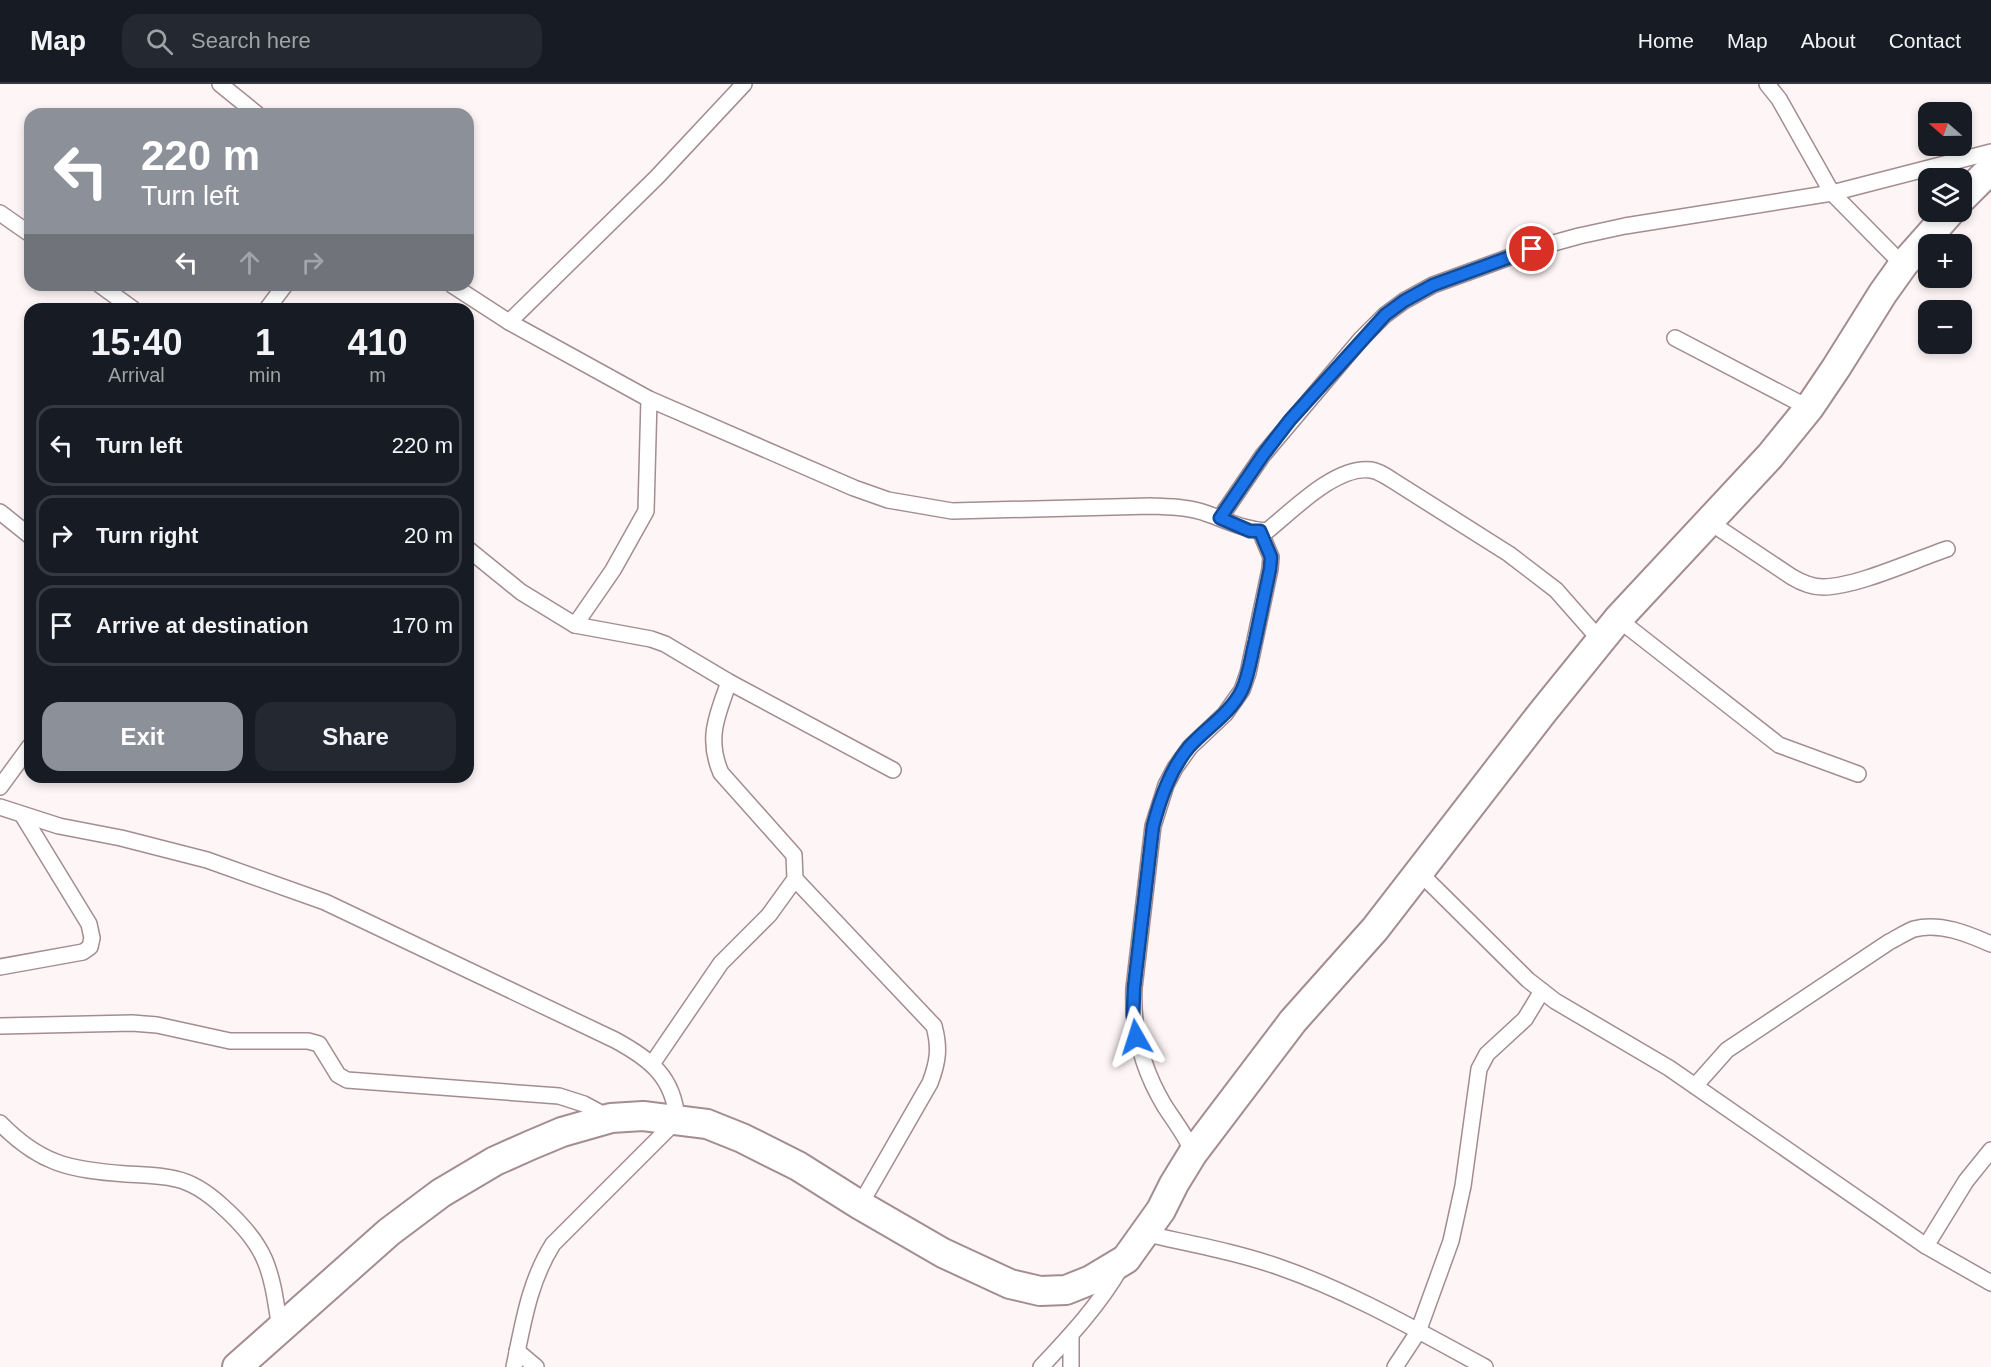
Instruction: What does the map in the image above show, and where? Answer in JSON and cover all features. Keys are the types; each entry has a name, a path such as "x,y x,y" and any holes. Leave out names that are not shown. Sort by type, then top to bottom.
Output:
{"highway":[{"path":"237,1367 389,1232 441,1193 495,1161 531,1145 562,1132 611,1118 643,1116 707,1124 742,1138 798,1166 860,1205 974,1269 1010,1284 1040,1292 1066,1290 1091,1280 1126,1259 1147,1234 1193,1153 1293,1021 1375,929 1610,630 1708,520 1764,463 1809,408 1836,368 1859,327 1903,265 1941,222"}],"street":[{"path":"220,84 250,108"},
{"path":"509,322 657,177 744,84"},
{"path":"1768,84 1779,99 1832,192 1903,265"},
{"path":"1220,518 1270,446 1361,339 1385,315 1404,301 1433,285 1532,249 1625,226 1832,192 1985,175"},
{"path":"0,213 24,230"},
{"path":"108,291 125,303"},
{"path":"461,291 509,322 649,399 854,488 888,500 952,511 1181,507 1220,518 1250,531 1267,531 1324,485 1356,470 1372,470 1392,480 1509,554 1610,630 1779,745 1858,774"},
{"path":"1675,338 1809,408"},
{"path":"575,625 613,570 646,511 649,399"},
{"path":"0,512 24,531"},
{"path":"1708,520 1792,577 1805,584 1821,587 1842,585 1947,549"},
{"path":"1193,1153 1186,1137 1162,1101 1143,1061 1133,1015 1134,988 1153,826 1159,803 1175,768 1190,747 1225,714 1242,690 1248,673 1271,563 1271,557 1260,531"},
{"path":"474,554 521,592 575,625 651,639 665,644 729,682 892,770"},
{"path":"652,1064 722,963 769,915 795,879 794,855 721,773 714,758 712,742 717,717 729,682"},
{"path":"0,787 24,754"},
{"path":"0,807 58,826 121,838 207,860 325,902 615,1040 641,1054 652,1064 670,1087 676,1103 677,1120 553,1244 540,1264 530,1291 513,1367"},
{"path":"0,967 82,952 90,947 92,938 89,924 23,816"},
{"path":"1419,872 1500,953 1542,991 1695,1086 1926,1246 1991,1282"},
{"path":"795,879 934,1026 939,1044 937,1064 930,1083 860,1205"},
{"path":"1695,1086 1727,1050 1889,942 1913,929 1933,927 1955,931 1991,944"},
{"path":"1395,1367 1418,1332 1451,1241 1458,1214 1479,1069 1487,1054 1525,1019 1542,991"},
{"path":"0,1026 132,1023 157,1025 230,1041 308,1041 319,1044 338,1075 347,1080 559,1096 578,1102 611,1118"},
{"path":"0,1123 21,1143 45,1159 72,1168 177,1179 206,1192 245,1226 267,1259 273,1279 280,1329"},
{"path":"1926,1246 1966,1181 1991,1150"},
{"path":"1147,1234 1240,1255 1280,1267 1327,1286 1485,1367"},
{"path":"1041,1367 1105,1294 1126,1259"},
{"path":"1071,1335 1071,1367"},
{"path":"517,1351 536,1367"}],"route":[{"path":"1136,1037 1133,1015 1134,988 1153,826 1159,803 1182,757 1225,714 1242,690 1248,673 1270,569 1271,557 1260,531 1250,531 1220,518 1290,420 1385,315 1404,301 1433,285 1532,249"}]}
